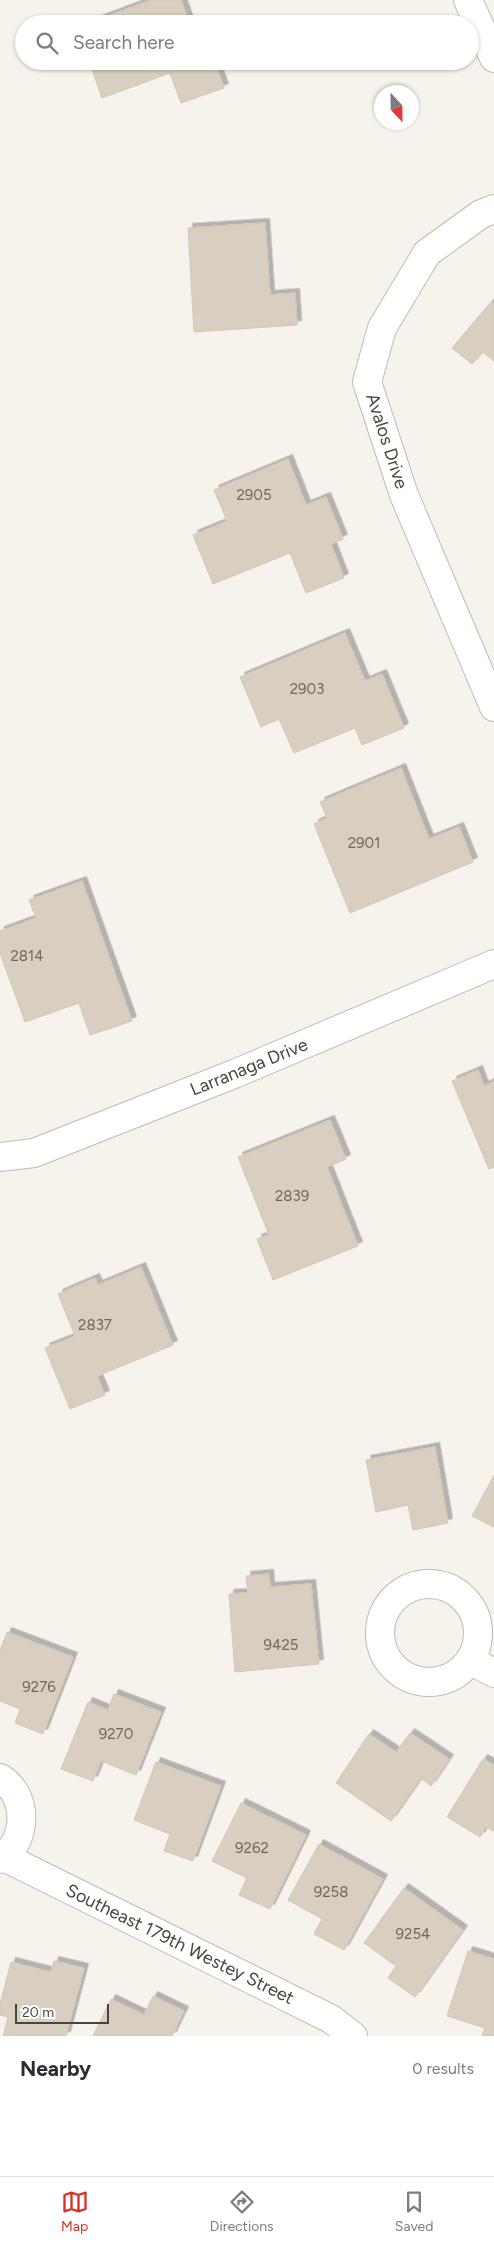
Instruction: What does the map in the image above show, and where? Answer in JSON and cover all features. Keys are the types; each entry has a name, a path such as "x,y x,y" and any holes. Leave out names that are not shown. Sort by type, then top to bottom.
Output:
{"street":[{"path":"468,0 475,15"},
{"path":"479,25 494,58"},
{"name":"Avalos Drive","path":"494,209 481,214 427,253 382,328 367,382 404,495 494,707"},
{"name":"Larranaga Drive","path":"0,1157 34,1153 234,1074 494,964"},
{"path":"0,1778 15,1794 21,1810 22,1827 15,1844 2,1858"},
{"name":"Southeast 179th Westey Street","path":"2,1858 331,2019 353,2036"}],"building":[{"path":"151,0 181,0 187,15 110,15"},
{"path":"92,70 217,70 224,88 181,103 170,73 102,98"},
{"path":"265,223 270,295 295,293 297,325 194,332 188,228"},
{"path":"491,302 494,304 494,361 483,352 472,364 452,348"},
{"path":"288,459 306,505 326,497 343,539 331,544 344,578 306,593 290,553 213,584 193,535 227,521 214,490"},
{"path":"345,633 365,681 382,674 404,728 362,745 355,728 294,753 279,719 261,727 240,677"},
{"path":"401,768 429,839 459,827 473,862 350,913 314,824 327,818 320,802"},
{"path":"82,881 132,1021 90,1035 79,1003 25,1022 0,953 0,931 36,918 29,900"},
{"path":"478,1070 484,1086 494,1081 494,1167 489,1169 452,1081"},
{"path":"330,1120 346,1159 327,1167 358,1246 273,1280 257,1239 269,1235 238,1157"},
{"path":"141,1267 173,1345 97,1376 105,1395 70,1409 45,1348 75,1336 58,1294 95,1278 98,1285"},
{"path":"435,1447 448,1523 413,1530 408,1505 376,1512 366,1460"},
{"path":"494,1475 494,1527 472,1516"},
{"path":"269,1574 270,1587 311,1584 319,1664 235,1672 229,1594 248,1593 246,1576"},
{"path":"7,1632 73,1657 43,1734 15,1723 20,1709 0,1701 0,1650"},
{"path":"114,1694 161,1712 136,1775 101,1761 93,1781 61,1769 88,1702 108,1710"},
{"path":"410,1733 449,1759 431,1786 421,1778 391,1821 336,1783 369,1734 396,1752"},
{"path":"483,1759 494,1765 494,1831 486,1827 480,1837 447,1817"},
{"path":"156,1762 221,1786 193,1861 164,1851 170,1834 134,1820"},
{"path":"241,1803 306,1835 270,1909 239,1895 247,1878 212,1861"},
{"path":"319,1844 383,1879 344,1950 314,1934 322,1919 288,1900"},
{"path":"404,1888 463,1930 415,1997 388,1978 396,1966 364,1943"},
{"path":"468,1951 494,1959 494,2036 482,2036 485,2028 447,2016"},
{"path":"54,1961 84,1968 66,2036 3,2036 8,2017 0,2015 0,2004 11,1962 51,1972"},
{"path":"153,1996 184,2011 172,2036 93,2036 111,1999 144,2015"}]}
